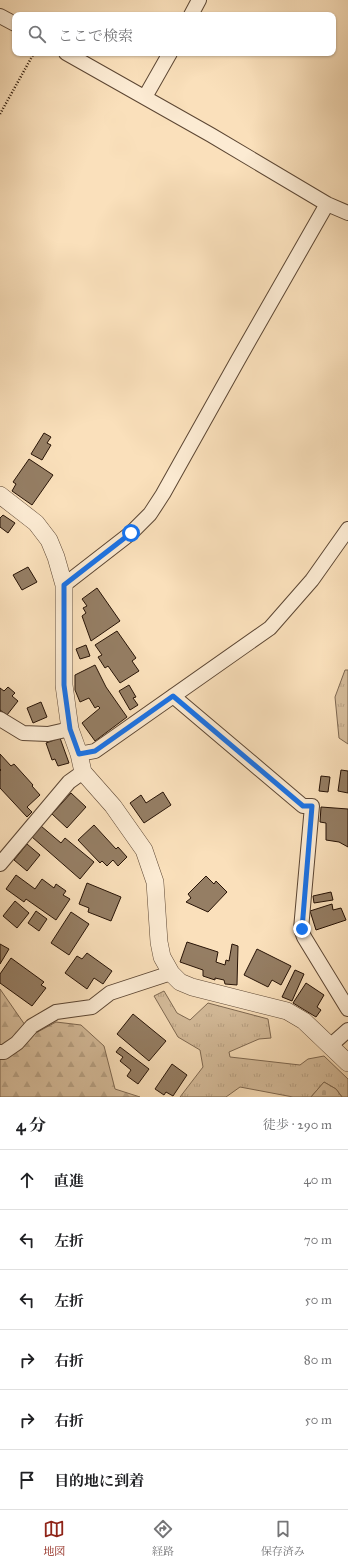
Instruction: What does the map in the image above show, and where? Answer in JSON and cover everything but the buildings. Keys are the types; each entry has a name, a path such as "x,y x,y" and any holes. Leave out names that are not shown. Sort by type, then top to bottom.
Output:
{"street":[{"path":"193,12 199,0"},
{"path":"0,16 12,22"},
{"path":"71,56 145,97 327,204 348,213"},
{"path":"145,97 168,56"},
{"path":"64,585 131,533 150,514 163,494 327,204"},
{"path":"0,495 36,523 49,540 56,557 64,585 64,685 70,729 79,754 83,772 113,806 144,850 155,882 159,942 162,957 171,973 180,982 192,987 287,1011 304,1021 348,1063"},
{"path":"79,754 95,751 270,628 312,580 348,529"},
{"path":"173,696 303,806 312,806 302,929 304,937 348,1009"},
{"path":"0,719 23,733 48,734 70,729"},
{"path":"0,864 69,782 83,772"},
{"path":"0,1052 4,1052 17,1042 32,1026 56,1012 92,1007 110,993 171,973"},
{"path":"330,1046 348,1030"}],"path":[{"path":"0,114 32,56"}],"green space":[{"path":"345,670 348,670 348,744 339,738 335,697"},
{"path":"0,989 32,1035 56,1022 81,1025 104,1046 115,1089 140,1097 0,1097"},
{"path":"164,991 177,1013 190,1020 208,1003 268,1019 271,1038 259,1039 229,1052 230,1057 300,1065 308,1059 324,1056 348,1079 348,1097 342,1097 336,1089 324,1082 311,1097 293,1097 240,1087 226,1097 180,1097 203,1067 200,1050 178,1037 154,996"},
{"path":"324,1082 336,1089 342,1097 311,1097"}],"route":[{"path":"131,533 64,585 64,685 70,729 79,754 95,751 173,696 303,806 312,806 302,929"}]}
